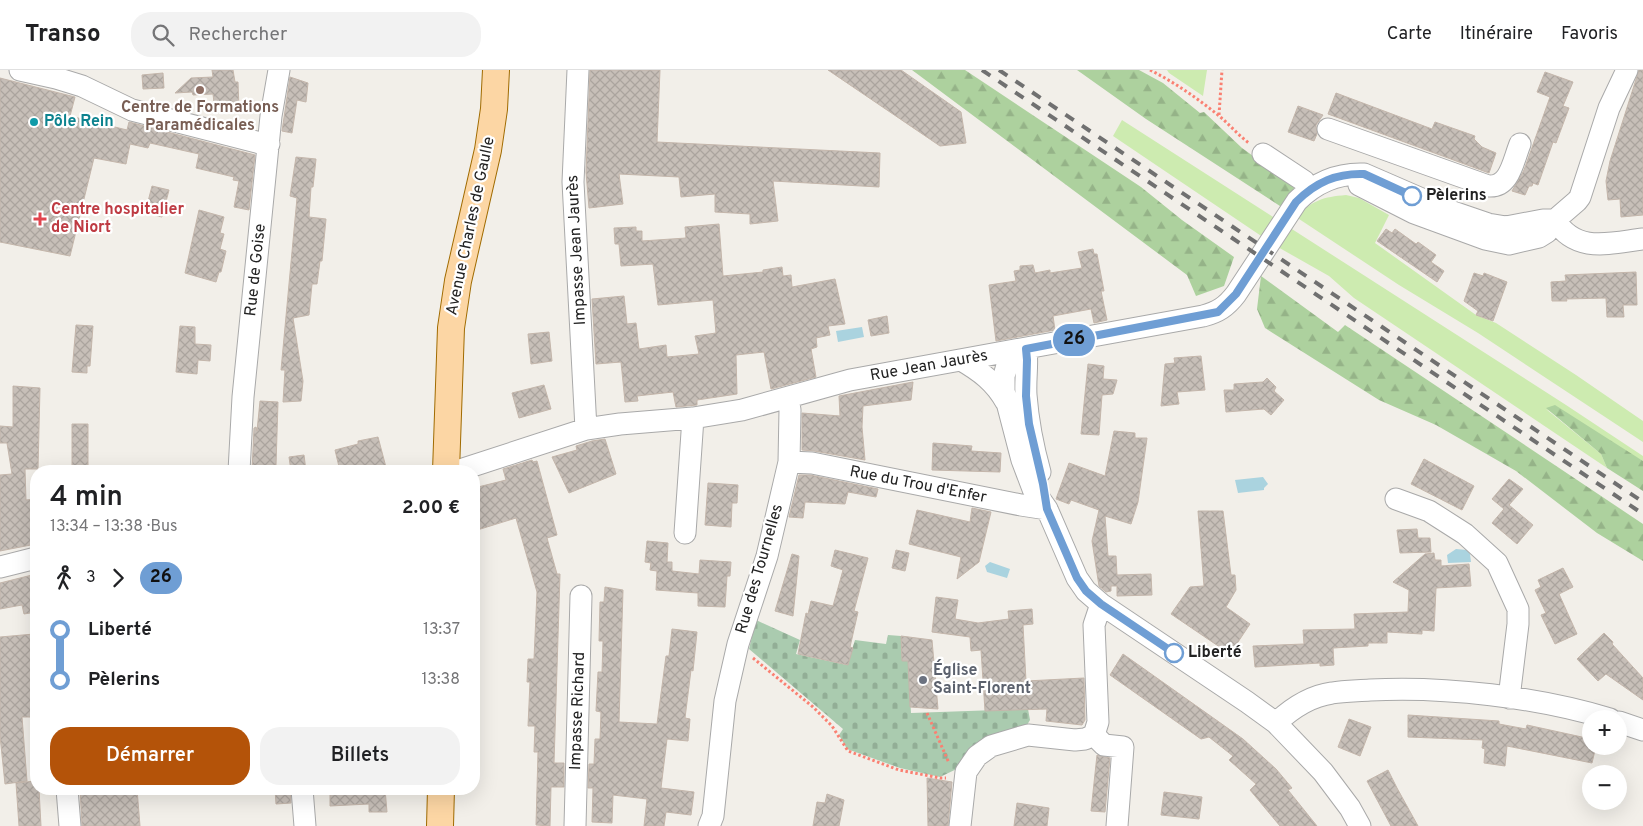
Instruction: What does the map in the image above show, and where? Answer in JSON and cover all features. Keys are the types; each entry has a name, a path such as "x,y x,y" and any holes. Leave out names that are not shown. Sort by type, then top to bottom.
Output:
{"main road":[{"name":"Avenue Charles de Gaulle","path":"450,465 451,328 460,272 488,150 494,109 496,70"},
{"path":"440,826 441,795"}],"street":[{"path":"20,70 82,86 132,110 269,144"},
{"name":"Rue de Goise","path":"239,465 243,397 271,116 279,70"},
{"name":"Impasse Jean Jaurès","path":"578,70 572,182 586,430"},
{"name":"Rue Jean Jaurès","path":"461,465 586,430 628,423 693,418 742,410 850,380 1021,350 1218,312 1236,294 1296,202 1324,180 1344,176 1390,193 1414,213 1502,244 1539,237 1547,232 1556,220 1578,201 1609,108 1627,70"},
{"path":"1328,129 1494,187 1506,179 1520,144"},
{"path":"1263,154 1304,181 1310,190"},
{"path":"1390,193 1407,158"},
{"path":"1556,220 1562,230 1584,242 1605,244 1643,239"},
{"path":"1047,509 1029,424 1025,388 1027,360 1021,350 1008,362 1004,376 1004,391 1007,405 1022,460 1033,489 1047,509 1077,578 1086,591 1101,604 1248,702 1276,724 1323,772 1350,808 1360,826"},
{"path":"962,360 977,369 991,381 1007,405"},
{"name":"Rue des Tournelles","path":"738,644 767,556 790,462 790,410 788,398"},
{"path":"685,533 693,418"},
{"name":"Rue du Trou d'Enfer","path":"790,462 812,463 1047,509"},
{"path":"1396,498 1429,511 1464,534 1497,563 1518,609 1518,624 1509,698"},
{"path":"0,568 30,560"},
{"name":"Impasse Richard","path":"575,826 581,596"},
{"path":"960,826 960,779 977,756 991,746 1028,735 1075,740 1085,739 1094,735 1098,722 1094,625 1101,604"},
{"path":"709,826 712,816 725,701 738,644"},
{"path":"1276,724 1294,708 1309,700 1331,693 1395,689 1509,698 1548,704 1582,712"},
{"path":"1627,725 1643,730"},
{"path":"1094,735 1104,746 1123,747 1117,826"},
{"path":"67,795 70,826"},
{"path":"302,795 305,826"}],"path":[{"path":"1150,70 1166,78 1219,116 1263,154"},
{"path":"1219,116 1222,70"},
{"name":"Rue des Tournelles","path":"738,644 813,707 832,726 848,752 899,770 940,778 960,779"},
{"path":"927,713 960,779"}],"green space":[{"path":"912,70 965,70 1141,187 1182,220 1234,257 1224,286 1196,296 1187,275"},
{"path":"1077,70 1139,70 1163,83 1200,113 1204,112 1242,148 1293,185 1294,189 1283,208 1146,119"},
{"path":"1167,70 1207,70 1203,96 1169,73"},
{"path":"1122,120 1566,405 1643,456 1643,461 1546,409 1601,454 1607,468 1354,298 1329,276 1276,246 1113,136"},
{"path":"1346,195 1359,198 1389,215 1375,243 1476,315 1496,323 1643,421 1643,442 1478,333 1399,285 1296,217 1319,200"},
{"path":"1261,276 1338,332 1345,325 1643,524 1643,561 1597,533 1516,471 1436,425 1379,400 1265,328 1257,309"},
{"path":"1555,405 1643,461 1643,491 1607,468 1601,454 1546,408"},
{"path":"756,620 800,640 796,654 847,665 855,640 886,644 888,635 901,636 902,660 908,661 911,713 1028,709 1030,720 1024,730 965,765 940,777 900,768 847,749 839,735 843,729 749,649"}],"water":[{"path":"862,327 864,337 838,342 836,331"},
{"path":"1263,477 1268,484 1264,490 1238,493 1235,480"},
{"path":"1456,549 1467,550 1470,554 1471,562 1448,563 1447,555"},
{"path":"990,562 1010,569 1007,578 987,572 985,566"}],"building":[{"name":"Centre de Formations Paramédicales","path":"212,70 233,70 235,82 238,82 239,109 214,103 213,94 193,95 192,92 175,93 191,78 213,77"},
{"path":"590,70 660,70 657,142 880,153 879,187 773,181 778,221 750,224 750,214 715,212 715,194 681,197 679,177 619,174 623,204 589,208 586,172"},
{"path":"828,70 901,70 961,112 966,143 940,146"},
{"path":"1639,70 1643,70 1643,215 1621,217 1620,199 1608,200 1606,181 1610,161"},
{"path":"1545,72 1573,82 1563,106 1569,108 1556,143 1553,142 1538,185 1533,183 1532,186 1529,186 1525,195 1512,191 1524,170 1550,97 1537,92"},
{"path":"163,73 164,88 143,89 142,75"},
{"path":"290,77 308,83 306,102 297,100 292,133 282,131"},
{"path":"0,78 75,97 70,116 127,130 129,122 255,155 249,210 234,207 239,181 233,180 234,177 196,168 199,154 150,143 148,148 130,144 126,164 94,158 70,256 0,242"},
{"path":"1336,93 1432,129 1435,122 1475,136 1474,139 1482,147 1496,153 1489,173 1328,114"},
{"path":"1298,106 1323,115 1316,125 1317,134 1314,141 1288,132"},
{"path":"296,157 316,159 313,187 311,187 309,217 326,219 322,261 320,261 317,284 312,284 309,315 293,318 303,381 301,401 283,402 285,370 281,370 297,198 290,196"},
{"path":"152,186 169,190 162,217 145,213"},
{"path":"199,210 224,217 220,233 224,234 220,249 226,251 221,272 219,272 216,282 185,273"},
{"path":"719,224 723,276 763,272 763,270 782,267 783,276 791,275 792,287 835,279 845,324 828,326 830,335 816,338 817,347 811,349 816,377 771,389 764,352 736,355 737,394 697,400 697,405 676,407 673,392 637,396 638,401 625,402 621,362 596,364 592,299 624,296 627,324 636,323 639,349 666,345 667,357 699,354 695,336 716,333 713,300 658,305 653,264 621,266 619,244 615,244 614,228 636,227 636,231 642,231 642,241 686,238 685,227"},
{"path":"1386,229 1392,233 1395,229 1436,255 1431,262 1444,271 1437,282 1377,241"},
{"path":"1093,249 1094,254 1097,254 1104,291 1101,291 1107,320 1094,323 1091,309 1053,316 1055,330 996,341 989,285 1016,281 1014,271 1020,270 1020,266 1033,265 1035,273 1050,270 1050,273 1082,268 1078,252"},
{"path":"1636,272 1637,305 1623,305 1624,317 1607,317 1606,298 1552,301 1551,282 1566,281 1565,275"},
{"path":"1474,273 1483,276 1484,273 1507,282 1493,321 1476,315 1478,311 1464,301"},
{"path":"887,316 889,333 871,336 868,320"},
{"path":"76,325 93,326 90,366 87,366 87,373 72,372"},
{"path":"180,326 195,327 195,344 211,345 210,361 198,360 197,374 176,372"},
{"path":"549,332 552,361 531,364 528,334"},
{"path":"1201,356 1205,390 1177,392 1179,404 1161,406 1165,364 1175,363 1174,358"},
{"path":"1088,364 1104,366 1103,379 1117,380 1113,394 1102,395 1099,435 1081,434"},
{"path":"1267,378 1276,387 1274,391 1284,400 1271,415 1264,409 1226,412 1224,390 1234,390 1234,384 1263,382"},
{"path":"913,382 911,400 863,406 862,427 865,460 802,450 802,413 840,416 839,396"},
{"path":"544,385 551,409 519,418 512,393"},
{"path":"13,386 40,388 38,465 30,465 30,469 25,469 26,500 30,500 30,545 0,551 0,475 12,474 7,443 0,443 0,426 13,427"},
{"path":"260,401 278,402 276,465 252,465 254,428 256,427 257,431"},
{"path":"72,424 88,424 88,465 72,465"},
{"path":"1114,431 1135,433 1135,438 1147,438 1138,502 1131,524 1105,516 1108,556 1116,556 1117,575 1151,574 1152,595 1117,596 1117,586 1111,586 1111,591 1106,592 1099,586 1092,541 1099,510 1071,500 1069,504 1056,499 1069,463 1105,476"},
{"path":"378,437 385,465 339,465 335,450 358,444 358,441"},
{"path":"605,439 616,474 569,493 552,457 577,450 576,446"},
{"path":"933,443 972,446 971,451 1001,453 1000,472 932,470"},
{"path":"304,455 305,465 290,465 289,457"},
{"path":"1424,459 1474,486 1462,510 1411,484"},
{"path":"532,460 533,462 537,461 557,535 547,538 557,574 560,574 554,763 564,763 564,787 551,787 550,826 536,825 538,752 534,752 535,726 528,726 530,682 527,682 528,659 534,659 537,592 516,518 480,529 480,486 506,480 503,469"},
{"path":"799,475 810,475 878,489 876,497 848,492 845,504 805,502 803,518 789,517"},
{"path":"1509,479 1523,489 1509,505 1533,525 1517,544 1492,523 1504,509 1492,499"},
{"path":"708,483 738,485 737,503 732,503 731,527 705,525"},
{"path":"972,508 991,512 979,562 957,579 961,557 909,544 917,510 970,522"},
{"path":"1198,511 1223,511 1231,575 1235,575 1236,590 1226,607 1250,624 1230,654 1171,614 1190,587 1204,586"},
{"path":"1417,529 1418,538 1430,538 1431,552 1400,553 1397,530"},
{"path":"647,541 668,543 667,562 672,562 672,571 699,574 700,560 731,562 730,576 727,576 725,607 698,606 698,593 656,590 657,571 650,570 651,563 645,562"},
{"path":"835,550 868,558 854,611 858,612 850,647 853,648 848,665 798,654 806,613 808,614 811,601 833,606 843,570 831,566"},
{"path":"896,550 909,553 905,571 892,568"},
{"path":"1434,553 1435,560 1441,560 1441,566 1469,564 1471,586 1436,588 1434,631 1422,630 1422,634 1387,632 1387,643 1368,643 1368,646 1333,648 1334,665 1320,666 1320,663 1255,667 1253,646 1304,644 1303,630 1355,629 1354,614 1408,612 1409,590 1393,582 1425,554"},
{"path":"792,554 799,556 793,616 775,611"},
{"path":"1563,568 1573,587 1559,594 1577,634 1555,644 1541,615 1546,613 1535,590 1541,587 1538,580"},
{"path":"30,576 30,613 24,614 22,605 0,609 0,583"},
{"path":"605,587 623,590 619,722 657,724 666,656 669,656 672,629 697,632 685,718 690,719 688,741 667,739 661,788 694,792 691,815 666,812 664,826 644,826 647,799 613,795 612,823 592,822 593,788 588,788 589,764 594,764 595,739 600,739 601,712 596,711 598,672 602,672 603,641 599,641 600,602 604,602"},
{"path":"936,597 958,600 955,619 978,623 1009,619 1008,611 1032,609 1033,624 1023,625 1026,681 1084,678 1085,720 1082,725 1046,721 1047,709 985,711 981,650 971,651 970,637 932,632"},
{"path":"1604,633 1643,678 1643,700 1606,674 1598,681 1577,659"},
{"path":"30,634 30,717 22,717 27,781 5,784 0,736 0,637"},
{"name":"Église Saint-Florent","path":"901,636 932,640 938,709 910,707 908,661 902,661"},
{"path":"1123,654 1243,739 1276,769 1292,788 1288,790 1317,826 1280,826 1250,790 1256,784 1229,760 1233,756 1209,737 1201,739 1110,675"},
{"path":"1408,715 1499,721 1499,724 1526,729 1527,725 1582,737 1582,755 1594,755 1592,763 1507,746 1505,766 1484,763 1485,749 1482,748 1483,740 1408,737"},
{"path":"1349,719 1371,727 1360,756 1338,747"},
{"path":"1097,755 1110,758 1105,812 1091,811"},
{"path":"1388,770 1418,826 1391,826 1367,781"},
{"path":"927,778 952,782 948,826 928,826"},
{"path":"30,782 30,795 39,795 41,826 19,826 16,783"},
{"path":"1164,792 1202,797 1199,819 1161,815"},
{"path":"827,794 844,800 839,826 813,826 817,802 825,803"},
{"path":"80,795 137,795 140,826 82,826"},
{"path":"275,795 290,795 291,803 276,804"},
{"path":"330,795 386,795 387,812 369,812 369,804 330,806"},
{"path":"1017,803 1049,808 1047,826 1014,826"}],"railway":[{"path":"982,70 1643,514"},
{"path":"999,70 1643,502"}],"bus line":[{"name":"26","path":"1174,653 1101,604 1086,591 1077,578 1047,509 1029,424 1025,380 1026,349 1218,312 1236,294 1296,202 1324,180 1356,173 1364,174 1373,176 1412,196"}],"place":[{"name":"Centre de Formations Paramédicales","path":"200,90"},
{"name":"Pôle Rein","path":"34,122"},
{"name":"Pèlerins","path":"1412,196"},
{"name":"Centre hospitalier de Niort","path":"40,219"},
{"name":"Liberté","path":"1174,653"},
{"name":"Église Saint-Florent","path":"923,680"}]}
